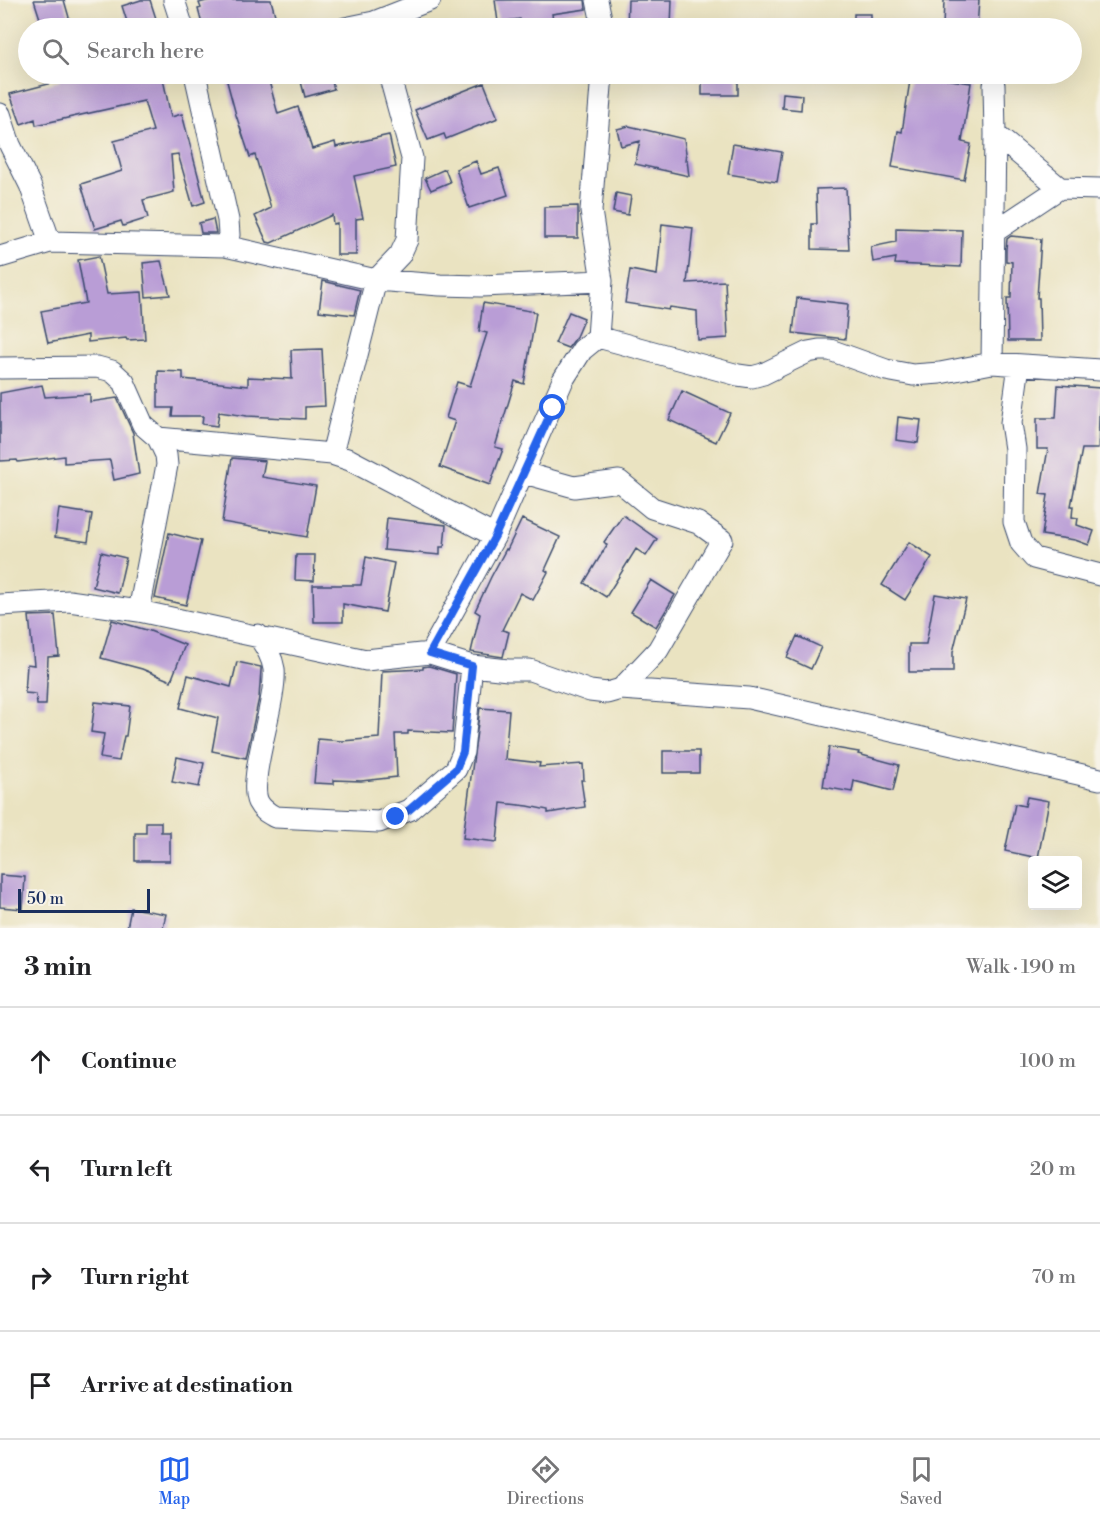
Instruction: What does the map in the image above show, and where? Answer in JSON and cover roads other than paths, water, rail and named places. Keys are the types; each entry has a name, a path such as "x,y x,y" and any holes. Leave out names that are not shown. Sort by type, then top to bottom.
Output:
{"street":[{"path":"174,0 180,18"},
{"path":"390,18 430,0"},
{"path":"597,0 601,18"},
{"path":"197,84 228,220 230,235 225,246"},
{"path":"332,454 376,280 400,255 407,240 412,194 412,159 392,84"},
{"path":"430,653 495,536 563,380 582,350 598,337 602,280 591,211 601,84"},
{"path":"992,363 994,85"},
{"path":"0,114 10,145 30,185 50,242"},
{"path":"995,134 1059,188"},
{"path":"994,231 1059,188 1100,189"},
{"path":"0,257 50,242 225,246 376,280 481,286 602,280"},
{"path":"598,337 752,377 808,352 819,350 830,350 886,370 913,375 940,373 992,363 1100,370"},
{"path":"1019,365 1011,423 1015,449 1014,522 1021,543 1034,558 1100,575"},
{"path":"0,368 97,367 112,371 124,382 143,425 158,438 166,455 167,465 140,611"},
{"path":"158,438 332,454 350,460 495,536"},
{"path":"524,473 574,487 619,481 652,508 698,523 722,540 658,650 621,689"},
{"path":"0,605 69,601 140,611 366,660 430,653 472,666 530,670 590,691 607,693 621,689 749,698 1100,780"},
{"path":"258,635 270,654 274,669 271,703 255,785 258,800 264,810 275,817 379,822 409,810 456,769 460,761 463,752 472,666"}]}
